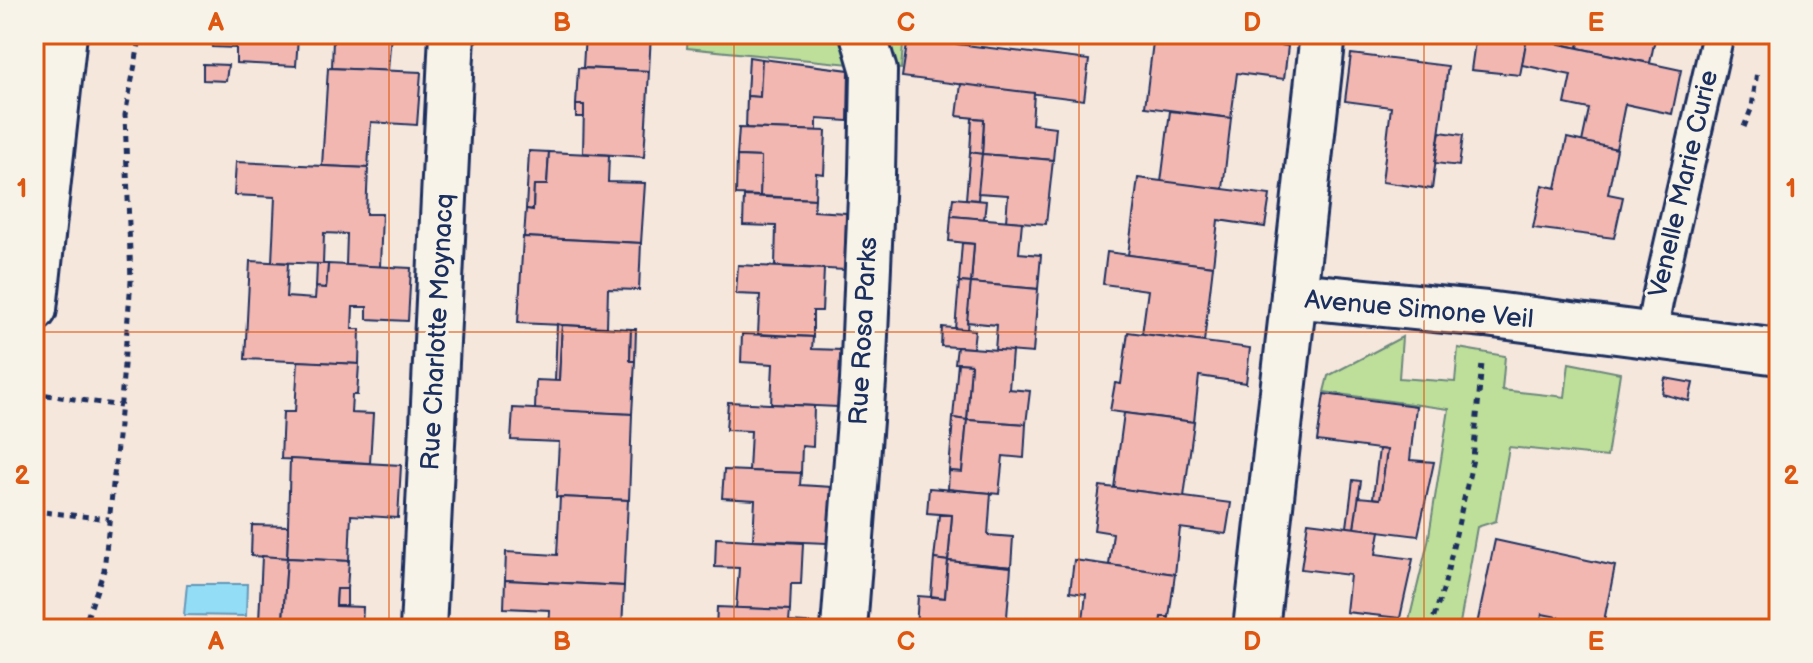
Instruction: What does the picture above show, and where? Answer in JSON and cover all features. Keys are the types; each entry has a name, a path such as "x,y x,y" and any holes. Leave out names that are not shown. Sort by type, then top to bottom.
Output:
{"street":[{"path":"34,309 38,240 64,34"},
{"name":"Rue Charlotte Moynacq","path":"423,629 452,34"},
{"name":"Rue Rosa Parks","path":"844,629 863,381 872,174 874,71 863,34"},
{"path":"1294,295 1323,34"},
{"name":"Avenue Simone Veil","path":"1256,629 1294,295 1486,314 1779,352"}],"lane":[{"name":"Venelle Marie Curie","path":"1651,335 1718,34"}],"path":[{"path":"83,629 104,570 121,406 131,281 125,115 141,34"},
{"path":"1430,629 1444,587 1473,459 1486,314"},
{"path":"34,393 121,406"},
{"path":"34,511 109,519"}],"green space":[{"path":"688,34 904,34 901,69 687,48"},
{"path":"1402,337 1399,378 1455,382 1458,348 1505,356 1502,390 1565,397 1569,363 1620,373 1607,457 1509,447 1496,521 1477,527 1459,629 1407,629 1428,542 1449,409 1324,392 1328,376"}],"water":[{"path":"187,584 247,584 246,616 184,615"}],"building":[{"path":"213,34 236,34 236,48 212,47"},
{"path":"236,34 391,34 388,71 332,68 333,39 298,37 296,66 236,63"},
{"path":"585,34 651,34 649,71 583,68"},
{"path":"1154,34 1191,34 1288,46 1284,79 1237,73 1231,118 1145,107"},
{"path":"1476,34 1528,34 1520,75 1471,70"},
{"path":"1568,34 1581,34 1578,48 1566,45"},
{"path":"1581,34 1656,34 1650,63 1578,48"},
{"path":"1527,37 1681,70 1672,114 1625,104 1616,149 1582,142 1589,109 1565,104 1571,75 1522,65"},
{"path":"908,38 1089,60 1084,100 902,77"},
{"path":"1351,54 1448,66 1432,189 1382,182 1391,107 1345,101"},
{"path":"749,57 762,59 760,97 747,96"},
{"path":"762,59 849,70 848,121 817,119 817,131 746,128 747,96 760,97"},
{"path":"203,64 228,65 226,81 203,80"},
{"path":"328,68 421,72 417,125 371,122 368,168 322,166"},
{"path":"578,68 649,71 644,157 583,153 584,105 576,105"},
{"path":"961,84 1034,93 1032,124 1056,127 1053,160 982,154 984,119 957,116"},
{"path":"576,105 584,105 584,117 576,117"},
{"path":"1170,111 1231,118 1223,189 1161,182"},
{"path":"972,118 984,119 982,154 970,152"},
{"path":"1773,125 1779,127 1779,142 1770,140"},
{"path":"739,128 826,131 824,174 816,173 815,199 760,196 761,157 737,156"},
{"path":"1440,132 1463,135 1459,166 1435,163"},
{"path":"1567,138 1617,149 1608,194 1623,197 1614,238 1533,228 1542,185 1556,188"},
{"path":"529,151 549,152 547,185 534,185 533,210 526,209"},
{"path":"549,152 609,155 608,182 645,183 641,243 524,237 526,209 533,210 534,185 547,185"},
{"path":"970,152 982,154 978,200 966,199"},
{"path":"982,154 1053,160 1046,224 1006,221 1008,195 978,193"},
{"path":"737,156 761,157 760,196 736,195"},
{"path":"236,162 368,168 366,214 382,214 380,267 346,265 347,234 324,233 323,264 272,262 275,197 234,195"},
{"path":"1138,178 1270,195 1265,227 1218,220 1213,266 1128,255"},
{"path":"744,196 815,199 814,211 846,213 845,270 775,266 776,226 743,225"},
{"path":"953,198 986,201 984,219 951,216"},
{"path":"951,216 1022,222 1019,253 1041,255 1038,289 971,283 974,244 949,241"},
{"path":"523,237 641,243 639,290 608,289 607,327 518,323"},
{"path":"962,243 974,244 971,283 959,282"},
{"path":"1107,252 1213,266 1204,342 1142,334 1148,290 1103,284"},
{"path":"250,261 288,263 286,297 315,299 316,287 326,288 328,264 411,268 408,321 367,319 367,307 353,307 352,329 360,329 359,364 245,359"},
{"path":"317,264 328,264 326,288 316,287"},
{"path":"738,265 824,269 822,311 813,311 813,337 758,334 760,295 736,294"},
{"path":"959,282 971,283 967,330 955,329"},
{"path":"971,283 1038,289 1033,353 995,350 997,325 967,322"},
{"path":"557,324 562,325 559,381 555,381"},
{"path":"562,325 631,329 630,361 635,361 632,414 535,410 536,380 559,381"},
{"path":"942,327 975,330 973,348 941,346"},
{"path":"631,329 636,329 635,361 630,361"},
{"path":"1128,332 1250,348 1246,383 1199,376 1194,422 1110,411 1115,383 1121,384"},
{"path":"742,334 813,337 812,349 842,350 838,407 771,404 773,364 741,362"},
{"path":"957,347 1012,351 1009,389 1030,391 1026,424 967,420 971,364 955,363"},
{"path":"298,361 359,364 357,395 352,395 351,413 373,414 370,463 281,459 283,412 295,412"},
{"path":"958,363 971,364 967,420 953,418"},
{"path":"1665,378 1693,383 1689,401 1662,394"},
{"path":"1324,394 1416,406 1410,460 1434,462 1418,536 1354,528 1358,497 1380,499 1387,450 1317,441"},
{"path":"728,402 814,406 813,447 802,446 801,473 749,471 751,431 726,430"},
{"path":"513,408 632,414 629,500 556,497 559,442 511,440"},
{"path":"1124,413 1194,422 1184,497 1114,488"},
{"path":"953,418 967,420 962,472 949,471"},
{"path":"967,420 1026,424 1024,458 1003,456 999,494 948,489 949,471 962,472"},
{"path":"1379,449 1387,450 1380,499 1373,498"},
{"path":"290,459 401,465 398,518 351,515 349,561 287,558"},
{"path":"724,470 801,473 800,485 832,487 827,543 753,540 755,500 722,498"},
{"path":"1353,480 1361,481 1354,528 1347,527"},
{"path":"1100,486 1231,503 1226,534 1180,528 1175,574 1109,565 1113,533 1094,530"},
{"path":"929,488 991,493 988,535 1013,537 1011,567 948,561 952,515 927,513"},
{"path":"560,497 628,500 624,586 505,580 506,552 557,555"},
{"path":"939,515 952,515 948,561 934,559"},
{"path":"1308,522 1380,531 1376,554 1413,559 1400,618 1346,612 1350,575 1301,569"},
{"path":"252,525 288,526 287,558 251,556"},
{"path":"716,538 803,543 801,584 791,584 790,610 736,608 739,568 715,567"},
{"path":"1495,540 1615,566 1603,626 1542,614 1539,629 1476,629"},
{"path":"262,556 287,558 283,622 259,621"},
{"path":"287,558 349,561 347,589 337,589 336,606 363,607 362,629 253,629 254,620 283,622"},
{"path":"934,559 948,561 945,598 931,596"},
{"path":"1074,560 1175,574 1169,617 1161,617 1160,629 1082,629 1086,594 1070,592"},
{"path":"948,561 1011,567 1006,629 916,629 918,596 945,598"},
{"path":"505,580 624,586 622,629 549,629 550,610 504,608"},
{"path":"337,589 347,589 347,606 336,606"},
{"path":"717,607 790,610 789,622 820,624 820,629 716,629"},
{"path":"1161,617 1169,617 1167,629 1160,629"}]}
